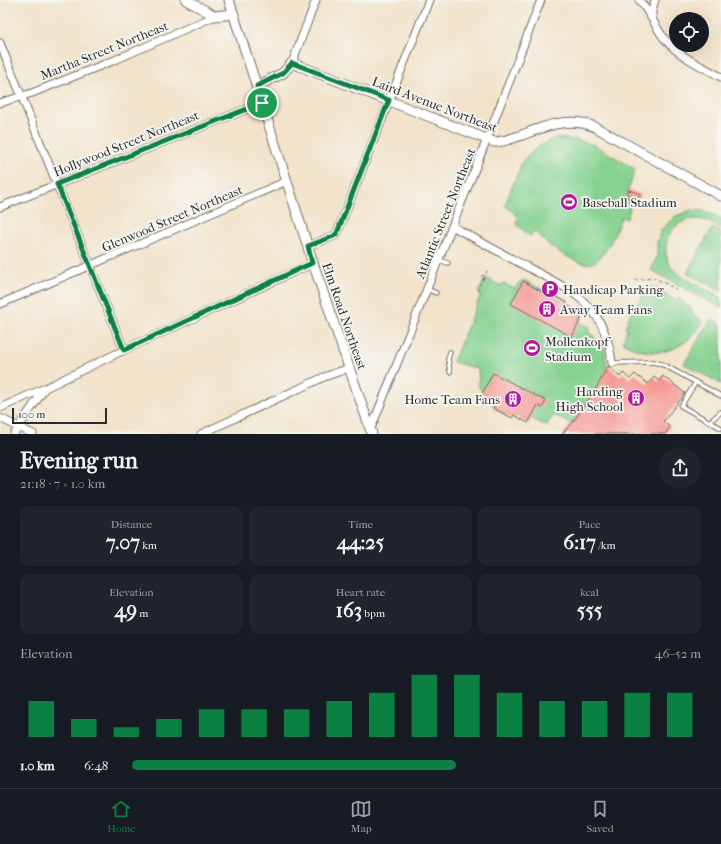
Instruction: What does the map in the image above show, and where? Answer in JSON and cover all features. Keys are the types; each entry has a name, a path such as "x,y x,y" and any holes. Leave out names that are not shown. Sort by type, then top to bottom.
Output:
{"street":[{"path":"186,0 215,16 234,14"},
{"name":"Elm Road Northeast","path":"229,0 308,246 312,263 370,433"},
{"path":"257,86 283,73 292,63 316,0"},
{"path":"308,246 334,236 337,233 429,0"},
{"name":"Atlantic Street Northeast","path":"370,433 541,0"},
{"path":"638,0 652,18 660,33 675,50 689,60 721,77"},
{"path":"652,18 652,10 655,0"},
{"name":"Martha Street Northeast","path":"0,103 115,60 215,16"},
{"path":"0,43 124,350"},
{"name":"Laird Avenue Northeast","path":"292,63 494,142 501,142 568,122 584,123 595,127 721,196"},
{"name":"Hollywood Street Northeast","path":"0,207 262,103"},
{"name":"Glenwood Street Northeast","path":"0,304 287,181"},
{"path":"452,226 562,286 582,300 590,308 604,331 610,350 612,363"},
{"path":"0,408 312,263"},
{"path":"201,434 324,377 349,368"},
{"path":"14,434 45,388"},
{"path":"0,418 33,434"}],"lane":[{"path":"439,260 448,263"},
{"path":"427,289 436,293"},
{"path":"450,352 448,359 450,372"},
{"path":"612,363 654,362 721,396"},
{"path":"696,382 682,406 721,428"},
{"path":"709,422 721,412"}],"path":[{"path":"477,291 488,270"},
{"path":"481,276 485,275"},
{"path":"635,280 655,278 676,289"}],"green space":[{"name":"Baseball Stadium","path":"555,138 577,140 594,145 635,169 626,197 632,199 627,219 621,217 617,229 606,250 597,260 592,263 583,263 566,256 550,246 534,231 530,236 515,223 519,218 505,205 522,162 538,147"},
{"path":"691,210 703,211 721,218 721,229 709,222 699,219 687,220 679,224 673,229 669,236 666,251 667,259 671,267 680,275 694,284 721,297 721,308 651,270 657,257 657,242 661,230 674,217"},
{"path":"712,228 721,233 721,291 687,273"},
{"name":"Mollenkopf Stadium","path":"486,278 501,286 503,283 515,289 518,283 524,280 584,312 579,322 590,327 588,331 601,344 604,344 607,370 599,385 571,424 554,415 546,426 531,418 528,423 514,415 512,418 493,408 494,405 480,397 483,392 479,388 478,369 453,362 481,294 478,292"},
{"path":"652,287 676,300 678,298 692,309 690,311 703,322 688,340 668,350 657,352 634,348 623,342 627,329 625,328 631,312 633,313 647,289"},
{"path":"711,319 721,325 721,384 684,364"}],"building":[{"path":"629,190 641,194 638,201 626,197"},
{"name":"Away Team Fans","path":"523,281 553,298 554,296 567,302 566,305 583,314 572,337 511,304"},
{"name":"Harding High School","path":"608,366 620,377 623,373 630,379 635,374 648,384 654,377 659,381 663,376 685,393 663,422 670,427 665,434 562,434 572,423 594,392"},
{"name":"Home Team Fans","path":"493,373 546,401 542,408 538,405 528,423 514,415 512,418 493,408 495,405 480,397"}],"place":[{"name":"Baseball Stadium","path":"569,202"},
{"name":"Handicap Parking","path":"550,289"},
{"name":"Away Team Fans","path":"547,309"},
{"name":"Mollenkopf Stadium","path":"532,348"},
{"name":"Harding High School","path":"636,398"},
{"name":"Home Team Fans","path":"513,399"}],"route":[{"path":"292,63 389,100 337,233 321,242 308,246 312,263 303,268 124,350 57,184 262,103 257,86 283,73 292,63"}]}
